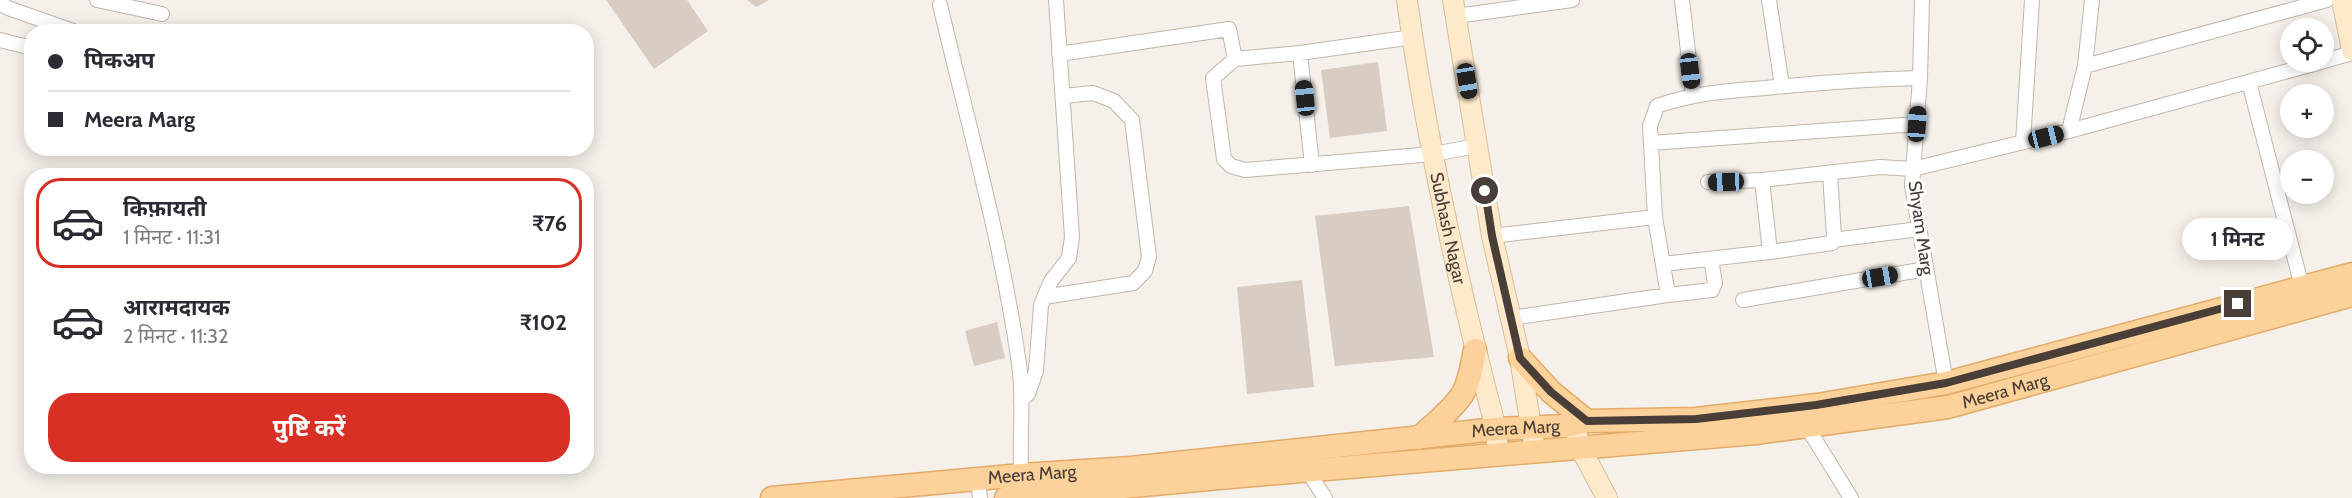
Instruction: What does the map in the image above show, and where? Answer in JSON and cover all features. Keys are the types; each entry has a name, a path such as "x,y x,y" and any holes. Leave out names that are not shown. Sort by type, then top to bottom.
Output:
{"main road":[{"name":"Meera Marg","path":"1019,492 1131,468 1496,429 1580,422 1696,419 1816,405 1946,383 2352,273"},
{"name":"Meera Marg","path":"772,498 979,488 1019,492 1307,471 1807,427 1948,407 2352,295"},
{"path":"1419,438 1462,395 1468,381 1475,350"},
{"path":"1520,358 1580,422"}],"street":[{"path":"97,0 162,14"},
{"path":"1021,400 1028,394 1036,371 1041,305 1051,281 1069,258 1072,237 1056,0"},
{"name":"Subhash Nagar","path":"1407,0 1433,154 1475,350 1496,429 1498,454"},
{"path":"1535,451 1520,358 1492,236 1454,8 1572,0"},
{"path":"1682,0 1693,94"},
{"path":"1769,0 1782,86"},
{"name":"Shyam Marg","path":"1922,0 1920,78 1912,186 1946,383"},
{"path":"2023,142 2032,0"},
{"path":"2069,131 2085,66 2092,0"},
{"path":"2085,66 2327,0"},
{"path":"2334,57 2352,52 2342,0"},
{"path":"0,3 53,24"},
{"path":"940,4 990,213 1020,367 1019,492"},
{"path":"1059,54 1228,29 1235,59"},
{"path":"1413,38 1235,59 1212,78 1224,159 1231,166 1245,170 1433,154 1478,146"},
{"path":"0,40 24,46"},
{"path":"1300,53 1312,165"},
{"path":"1708,182 1762,180 1880,167 1913,169 2069,131 2284,72"},
{"path":"1668,295 1655,217 1650,126 1657,106 1693,94 1920,78"},
{"path":"2249,82 2302,287"},
{"path":"1044,297 1133,283 1146,271 1149,257 1132,120 1114,101 1094,93 1063,96"},
{"path":"1651,143 1917,124"},
{"path":"1830,172 1833,240"},
{"path":"1762,180 1770,252"},
{"path":"1492,236 1655,217"},
{"path":"1663,264 1825,245 1832,243 1833,240 1919,229"},
{"path":"1511,318 1712,290 1715,283 1711,259"},
{"path":"1743,300 1926,269"},
{"path":"1580,422 1581,447 1606,498"},
{"path":"1807,427 1851,498"},
{"path":"1307,471 1325,498"}],"building":[{"path":"606,0 687,0 708,31 654,69"},
{"path":"747,0 769,0 756,7"},
{"path":"1378,62 1387,131 1330,138 1321,70"},
{"path":"1409,206 1434,357 1335,366 1315,216"},
{"path":"1302,280 1314,387 1247,394 1237,287"},
{"path":"997,322 1005,358 974,366 965,331"}],"route":[{"path":"1485,191 1492,236 1520,358 1551,392 1587,421 1696,419 1816,405 1946,383 2238,304"}]}
